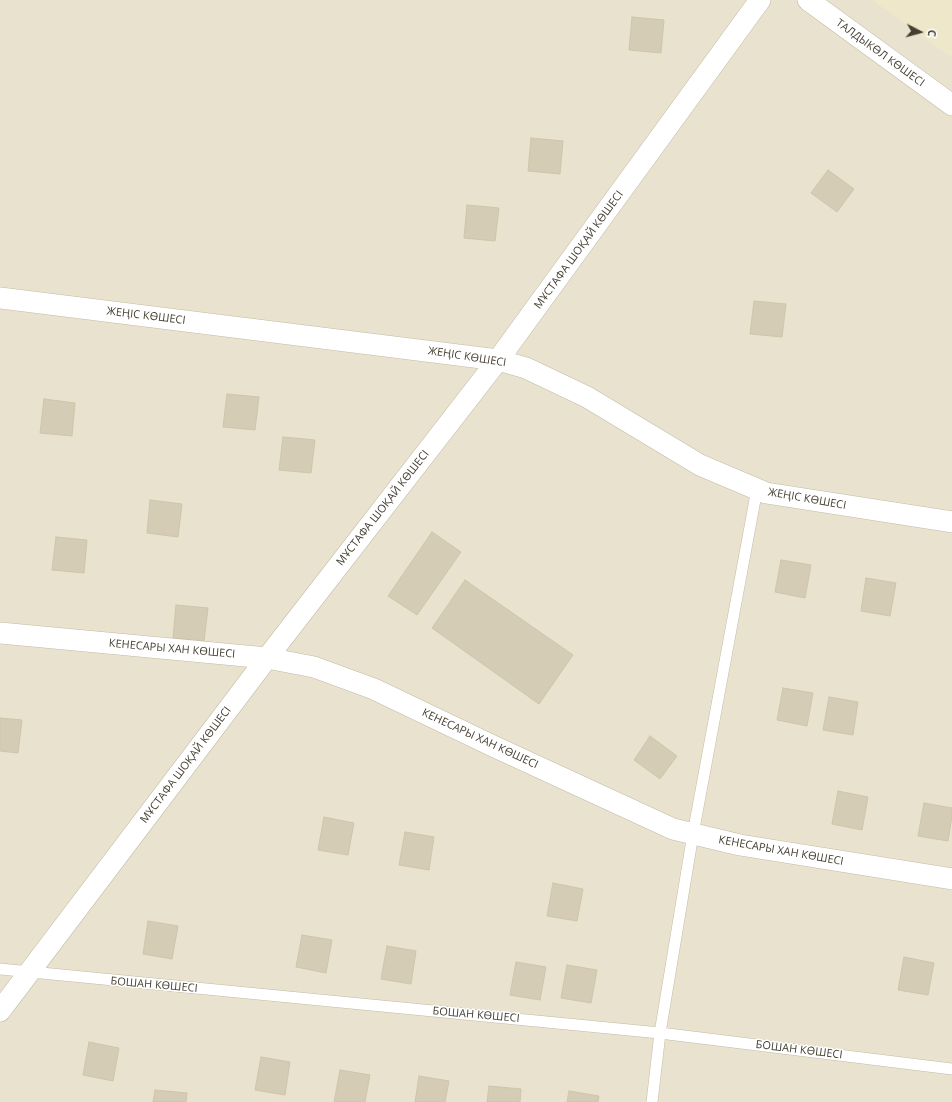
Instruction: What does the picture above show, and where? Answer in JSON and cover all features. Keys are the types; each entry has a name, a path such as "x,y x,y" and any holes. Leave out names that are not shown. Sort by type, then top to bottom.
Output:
{"street":[{"name":"МҰСТАФА ШОҚАЙ КӨШЕСІ","path":"0,1011 267,658 498,360 760,0"},
{"name":"ТАЛДЫКӨЛ КӨШЕСІ","path":"808,0 952,105"},
{"name":"ЖЕҢІС КӨШЕСІ","path":"0,298 498,360 526,368 587,397 700,465 766,493 952,522"},
{"name":"КЕНЕСАРЫ ХАН КӨШЕСІ","path":"0,633 267,658 314,667 374,689 673,829 740,845 952,879"}],"lane":[{"path":"652,1102 660,1033 693,834 757,489"},
{"name":"БОШАН КӨШЕСІ","path":"0,969 660,1033 952,1069"}],"shaded area":[{"path":"0,0 952,0 952,1102 0,1102"},
{"path":"872,0 952,0 952,58"}],"building":[{"path":"632,17 664,20 661,53 629,50"},
{"path":"531,138 563,141 560,174 528,171"},
{"path":"828,170 854,189 837,212 811,193"},
{"path":"467,205 499,208 495,241 464,238"},
{"path":"754,301 786,304 782,337 750,334"},
{"path":"227,394 259,397 255,430 223,427"},
{"path":"44,399 75,403 72,436 40,433"},
{"path":"283,437 315,440 311,473 279,470"},
{"path":"150,500 182,504 178,537 147,533"},
{"path":"432,532 461,552 417,615 388,596"},
{"path":"56,537 87,540 84,573 52,570"},
{"path":"781,560 811,565 805,598 775,592"},
{"path":"866,578 896,583 890,616 861,611"},
{"path":"465,580 573,655 539,704 432,628"},
{"path":"176,605 208,608 204,641 173,638"},
{"path":"783,688 813,693 807,726 777,720"},
{"path":"829,697 858,702 853,735 823,730"},
{"path":"0,718 22,720 18,753 0,751"},
{"path":"650,736 677,756 660,779 634,760"},
{"path":"838,791 868,797 862,830 832,824"},
{"path":"924,803 952,808 948,841 918,836"},
{"path":"324,817 354,823 348,855 318,850"},
{"path":"405,832 434,837 429,870 399,865"},
{"path":"553,883 583,889 577,921 547,916"},
{"path":"148,921 178,926 172,959 143,954"},
{"path":"302,935 332,940 326,973 296,967"},
{"path":"387,946 416,951 411,984 381,979"},
{"path":"904,957 934,963 928,995 898,990"},
{"path":"516,962 546,967 540,1000 510,995"},
{"path":"567,965 597,970 591,1003 561,998"},
{"path":"89,1042 119,1048 113,1081 83,1075"},
{"path":"261,1057 290,1062 285,1095 255,1090"},
{"path":"340,1070 370,1075 365,1102 334,1102"},
{"path":"419,1076 449,1081 445,1102 415,1102"},
{"path":"489,1086 521,1089 520,1102 487,1102"},
{"path":"155,1090 187,1093 186,1102 153,1102"},
{"path":"569,1091 599,1096 598,1102 567,1102"}]}
